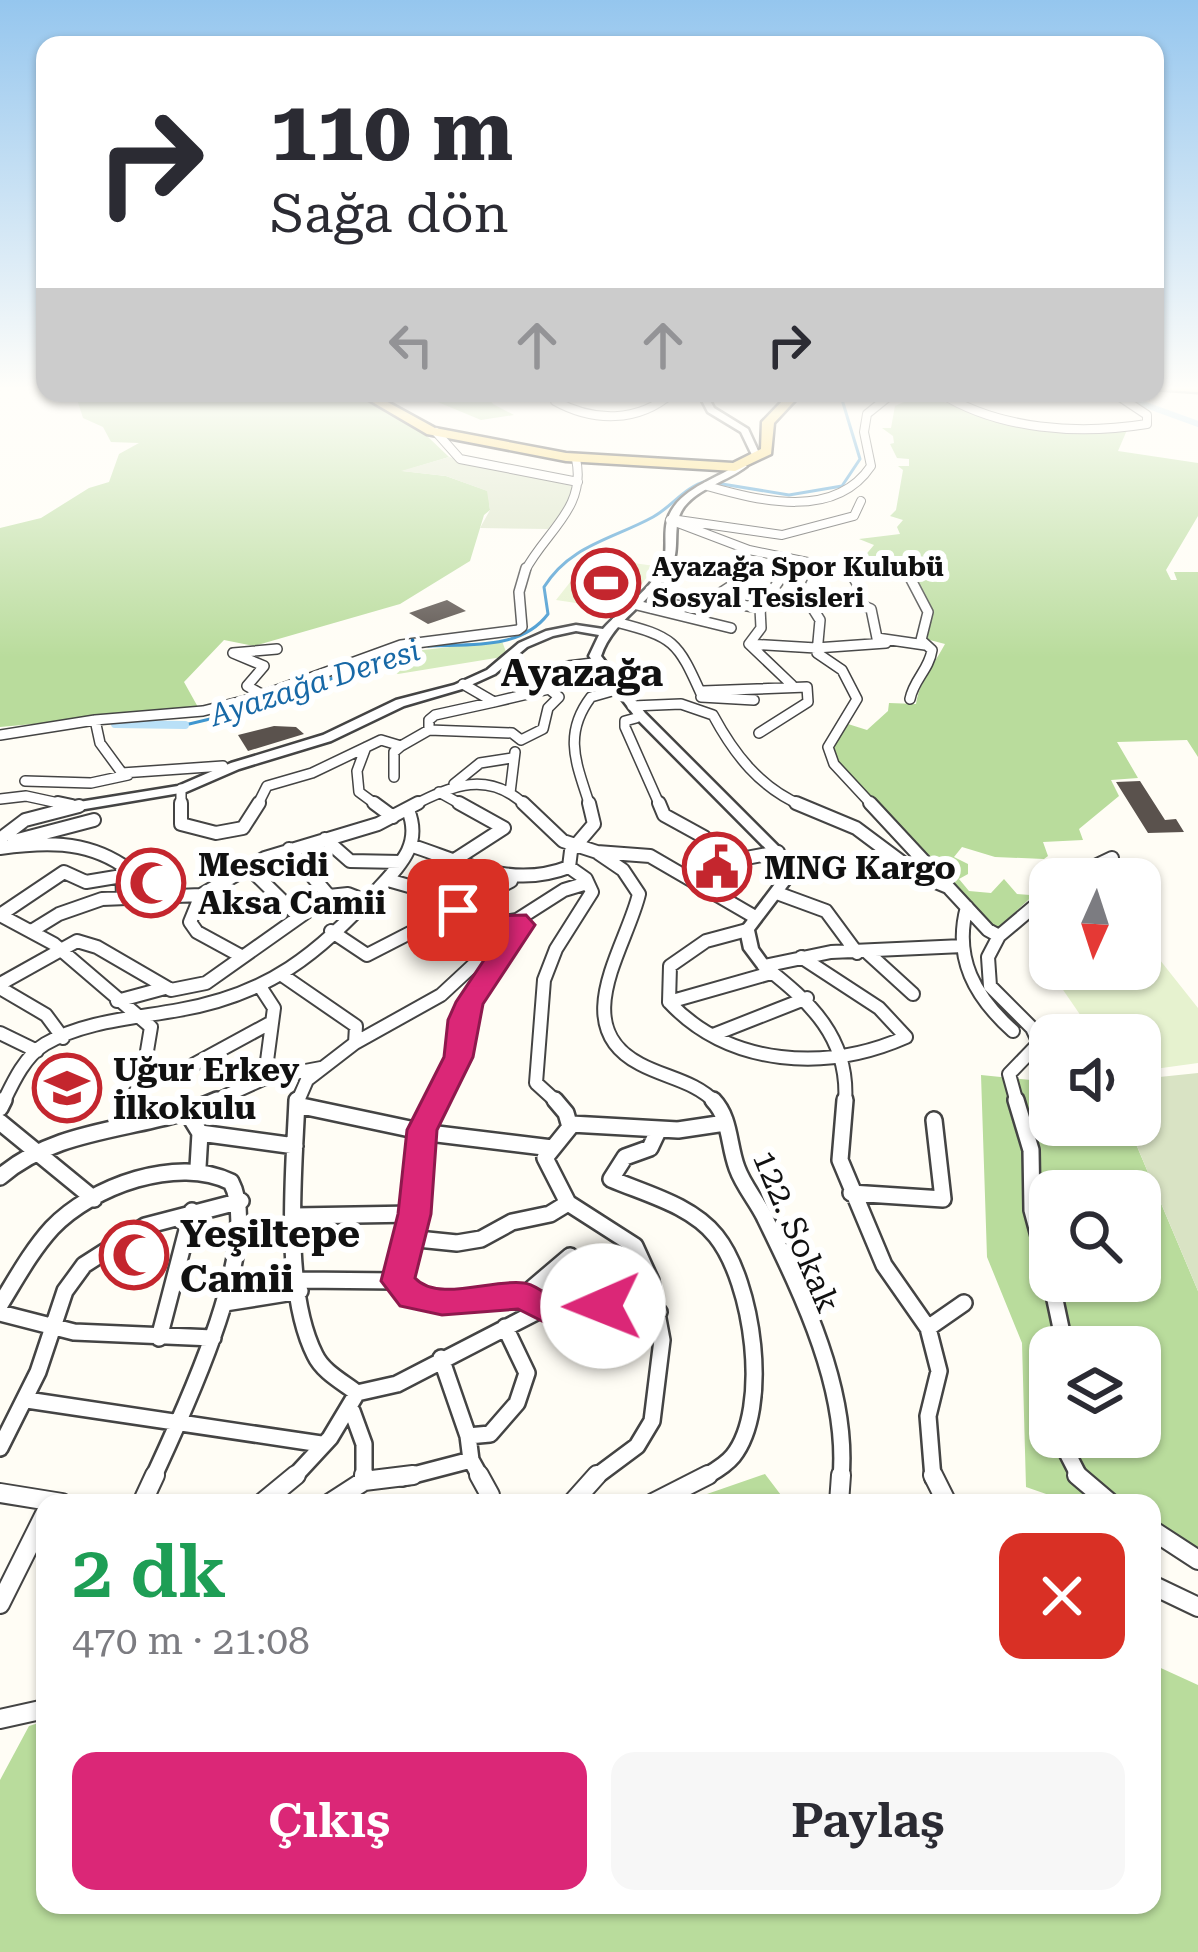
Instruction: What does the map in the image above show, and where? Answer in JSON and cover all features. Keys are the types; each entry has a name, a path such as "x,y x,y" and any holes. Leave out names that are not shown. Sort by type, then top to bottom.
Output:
{"street":[{"path":"522,628 518,596 523,574 538,546 575,506 579,476"},
{"path":"596,662 601,634 637,605 669,561 670,520 686,499 720,476"},
{"path":"838,497 858,489 865,476"},
{"path":"709,485 758,497 861,501"},
{"path":"670,520 710,521 782,535 854,516 861,501 858,489"},
{"path":"670,520 712,539 851,569 859,587"},
{"path":"749,644 761,628 760,608 793,560"},
{"path":"808,563 816,578 805,590 807,600 820,620 816,648"},
{"path":"711,599 748,575 741,567"},
{"path":"906,570 928,612 921,640 932,650 930,665 914,681 910,699"},
{"path":"650,590 760,608"},
{"path":"685,615 698,599"},
{"path":"807,600 860,602 871,609 877,638 926,645"},
{"path":"637,605 731,628"},
{"path":"616,622 665,635 702,694"},
{"path":"0,735 95,720 187,714 263,695 391,648 522,628 543,635"},
{"path":"515,655 543,635 577,628 601,634"},
{"path":"25,781 91,783 129,775 199,774 225,768 327,738 408,700 464,684 563,632 601,634"},
{"path":"749,644 816,648 887,642"},
{"path":"749,644 792,685"},
{"path":"816,648 842,670 857,699 827,747 834,764 999,936"},
{"path":"263,695 247,684 264,666 233,653 277,649"},
{"path":"429,730 429,720 435,715 549,689 566,683 568,666 596,662"},
{"path":"596,662 634,712 778,852 790,870 751,924 680,955 666,981 669,1002 711,1036 779,1058 870,1054 906,1037 879,1008 801,957"},
{"path":"464,684 494,701"},
{"path":"689,705 702,694 807,687 808,702 759,734"},
{"path":"510,793 512,758 521,740 546,724 548,708 559,697 549,689"},
{"path":"413,846 512,880 544,880 569,866 576,846 594,824 573,765 578,718 590,697 621,689"},
{"path":"702,694 754,700"},
{"path":"778,852 725,862 704,837 664,815 625,727 634,712 689,705 713,715 736,757 786,799 856,828 919,875 949,888"},
{"path":"95,720 100,743 122,773 129,775"},
{"path":"394,777 394,752 429,730 512,733 521,740"},
{"path":"182,789 181,824 214,833 237,832 247,826 267,786 312,773 381,740 401,746"},
{"path":"367,746 357,787 393,817"},
{"path":"33,930 86,903 201,895 289,850 393,817 454,784 466,768 498,757 512,758"},
{"path":"0,842 28,819 182,789 199,774"},
{"path":"454,784 485,783 510,793 563,841 576,846 650,856 751,924"},
{"path":"439,792 504,828 456,859"},
{"path":"0,799 26,796 79,806"},
{"path":"0,1108 45,1042 261,988 283,974 388,880 413,846 416,829 408,809"},
{"path":"0,842 94,820"},
{"path":"325,838 350,861 401,862"},
{"path":"0,842 104,851 122,865 123,898"},
{"path":"289,850 328,896"},
{"name":"122. Sokak","path":"597,852 623,870 639,894 607,986 603,1011 608,1030 629,1059 713,1099 723,1110 737,1172 761,1210 822,1361 840,1425 841,1494"},
{"path":"569,866 587,883 589,904 556,949 535,1025 536,1083 567,1112 571,1124 545,1158 568,1203 635,1246 659,1312 662,1340 652,1421 637,1446 580,1494"},
{"path":"249,868 299,917"},
{"path":"2,919 64,872 86,882 122,876"},
{"path":"388,880 465,902"},
{"path":"331,931 367,956 512,880"},
{"path":"456,946 484,925 517,920 564,890 587,883"},
{"path":"776,893 826,910 863,953 913,994"},
{"path":"116,1001 206,983 328,896 348,894 365,901"},
{"path":"201,895 190,922 197,932 241,956"},
{"path":"465,902 458,910 484,925"},
{"path":"967,907 962,946 980,1000 1013,1031"},
{"path":"1029,911 999,936 987,962 992,993 1035,1031 1039,1043 1009,1074 1031,1150 1031,1170"},
{"path":"2,919 33,930 152,1027 142,1081 126,1108 129,1124"},
{"path":"398,1281 415,1214 422,1130 459,1057 462,1020 470,1002 522,925 517,920"},
{"path":"751,924 751,949 767,969 807,998 827,1024 840,1058 846,1085 840,1160 884,1265 928,1328 939,1371 928,1416 933,1480 942,1494"},
{"path":"0,986 94,946 166,988"},
{"path":"669,1002 801,957 962,946"},
{"path":"72,959 107,953"},
{"path":"364,1481 364,1444 354,1402 316,1358 299,1285 297,1106 308,1080 321,1068 355,1043 441,995 482,957 500,953"},
{"path":"283,974 356,1027 355,1043"},
{"path":"0,986 60,1028 63,1039"},
{"path":"261,988 274,1008 266,1076"},
{"path":"711,1036 807,998"},
{"path":"142,1081 176,1076 226,1043 272,1022"},
{"path":"0,1033 37,1052"},
{"path":"0,1177 39,1150 187,1112 266,1076 321,1068"},
{"path":"297,1106 441,1135 532,1141 552,1148"},
{"path":"187,1112 200,1133 198,1167"},
{"path":"851,1193 944,1198 934,1120"},
{"path":"0,1122 94,1199"},
{"path":"571,1124 659,1129 725,1123"},
{"path":"659,1129 650,1148 631,1151 616,1162 611,1179 693,1214 720,1239 742,1288 753,1366 753,1417 730,1460 669,1494"},
{"path":"200,1133 295,1146"},
{"path":"146,1494 178,1424 213,1338 225,1303 241,1201 234,1183 198,1167 94,1199 65,1216 46,1235 0,1309 17,1321 56,1327 159,1338 213,1338"},
{"path":"0,1448 27,1400 66,1288 88,1258 122,1237 192,1211 241,1201"},
{"path":"408,1238 457,1244 482,1239 512,1222 550,1214 568,1203"},
{"path":"159,1338 192,1211"},
{"path":"295,1216 415,1214"},
{"path":"523,1296 570,1256"},
{"path":"225,1303 299,1285 398,1281"},
{"path":"398,1281 412,1297 442,1301 523,1296 544,1308"},
{"path":"928,1328 964,1303"},
{"path":"277,1494 291,1486 354,1402 544,1308 603,1306 659,1312"},
{"path":"468,1436 490,1434 518,1403 527,1373 505,1327"},
{"path":"442,1358 468,1436 471,1460 489,1494"},
{"path":"27,1400 321,1444"},
{"path":"1063,1458 1098,1494"},
{"path":"344,1494 364,1481 399,1479 471,1460"},
{"path":"0,1493 36,1501"},
{"path":"0,1604 36,1535"},
{"path":"1161,1536 1198,1560"},
{"path":"1161,1589 1198,1607"},
{"path":"0,1719 36,1712"}],"green space":[{"path":"111,476 446,476 488,491 490,510 484,515 470,561 400,604 254,646 224,640 184,682 199,709 0,727 0,528 41,518 89,488 109,482"},
{"path":"446,476 530,476 572,486 574,497 548,529 480,528 490,510 487,491"},
{"path":"902,476 1198,476 1198,516 1166,570 1171,580 1177,580 1174,572 1198,572 1198,757 1187,740 1117,742 1138,778 1111,780 1119,796 1079,829 1083,840 1043,842 1045,858 995,857 962,847 954,857 968,864 968,874 959,879 969,891 991,893 1004,879 1017,894 1029,895 999,927 914,845 839,763 833,748 848,724 867,730 888,711 889,703 916,704 945,644 926,639 930,614 911,562 863,558 874,545 859,539 900,534 897,527 903,520 890,516 896,510"},
{"name":"Ayazağa Spor Kulubü Sosyal Tesisleri","path":"590,557 655,566 623,610 556,600"},
{"path":"502,641 506,652 502,657 398,674 377,662 406,652"},
{"path":"1161,961 1198,1008 1198,1063 1161,1068 1161,1014 1080,1014 1063,990 1161,990"},
{"path":"1198,1073 1198,1291 1161,1203 1161,1170 1147,1170 1137,1146 1161,1146 1161,1077"},
{"path":"981,1075 1029,1080 1029,1146 1137,1146 1147,1170 1029,1170 1029,1302 1161,1302 1161,1203 1198,1291 1198,1547 1161,1534 1161,1494 1046,1494 1026,1487 1022,1343 987,1257"},
{"path":"765,1474 780,1494 707,1494"},
{"path":"1161,1668 1198,1685 1198,1952 0,1952 0,1780 29,1726 36,1724 36,1914 1161,1914"}],"building":[{"path":"447,600 466,611 428,624 409,613"},
{"path":"274,726 296,727 304,734 248,751 238,735"},
{"path":"1140,781 1165,820 1176,819 1184,832 1148,833 1116,782"},
{"name":"Yeşiltepe Camii","path":"150,1237 156,1266 119,1276 115,1259"}],"waterway":[{"name":"Ayazağa Deresi","path":"716,483 789,495 842,486 849,476"},
{"name":"Ayazağa Deresi","path":"428,646 493,643 524,634 548,614 544,587 566,561 653,517 707,481"},
{"name":"Ayazağa Deresi","path":"185,725 256,708 407,649"},
{"name":"Ayazağa Deresi","path":"115,724 185,725"}],"place":[{"name":"Ayazağa Spor Kulubü Sosyal Tesisleri","path":"606,583"},
{"name":"MNG Kargo","path":"717,867"},
{"name":"Mescidi Aksa Camii","path":"151,883"},
{"name":"Uğur Erkey İlkokulu","path":"67,1088"},
{"name":"Yeşiltepe Camii","path":"134,1255"}],"district":[{"name":"Ayazağa","path":"582,672"}],"route":[{"path":"458,910 484,925 517,920 522,925 470,1002 462,1020 459,1057 422,1130 415,1214 398,1281 412,1297 442,1301 523,1296 544,1308 603,1306"}]}
